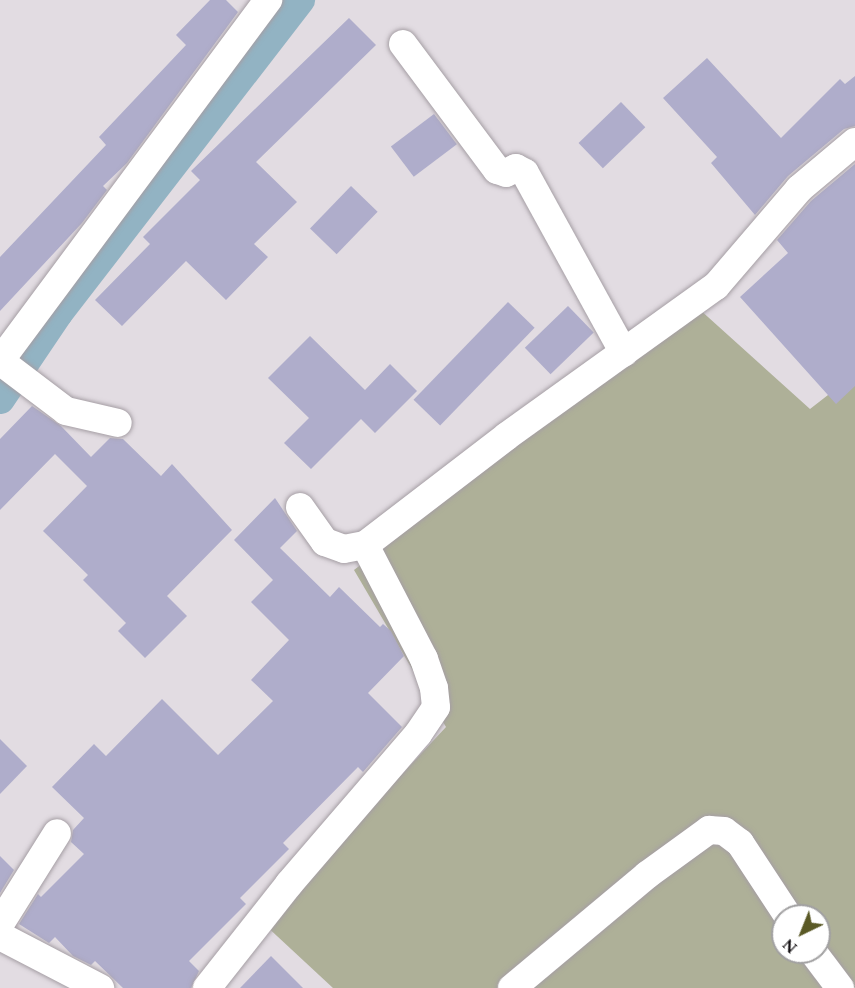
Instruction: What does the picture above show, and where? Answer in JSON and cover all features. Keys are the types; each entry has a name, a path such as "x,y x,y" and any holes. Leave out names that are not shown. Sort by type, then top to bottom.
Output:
{"street":[{"path":"118,423 66,411 3,363 268,0"},
{"path":"403,44 497,170 506,173 516,168 525,173 624,353"},
{"path":"300,507 325,542 344,549 365,545 507,436 716,286 799,189 855,142"},
{"path":"207,988 289,884 418,734 436,707 434,688 424,659 365,545"},
{"path":"512,988 647,875 709,830 724,831 740,843 781,904"},
{"path":"0,924 57,833"},
{"path":"0,936 100,988"},
{"path":"822,964 840,988"}],"green space":[{"path":"698,308 810,409 855,374 855,988 333,988 263,923 446,727 354,570"}],"building":[{"path":"210,0 226,0 238,12 127,163 103,186 107,190 82,223 0,311 0,257 106,145 99,137 186,45 176,35"},
{"path":"349,18 376,45 256,162 297,202 254,244 268,257 226,300 186,261 122,326 95,300 150,244 143,237 200,180 191,171"},
{"path":"707,58 781,138 840,79 845,84 855,76 855,126 844,129 788,176 755,215 711,163 717,157 663,98"},
{"path":"621,102 645,127 603,168 579,143"},
{"path":"434,114 457,144 414,177 391,146"},
{"path":"855,164 855,386 836,404 740,297 788,253 777,240 811,201"},
{"path":"351,186 378,212 337,254 310,228"},
{"path":"508,302 535,328 440,426 414,400"},
{"path":"568,306 594,333 551,374 525,348"},
{"path":"310,336 365,390 390,364 417,391 375,433 361,419 311,469 284,443 309,418 268,378"},
{"path":"32,406 61,426 91,457 110,438 123,439 161,476 172,464 232,530 167,596 187,616 145,658 118,631 126,623 83,580 88,575 43,531 87,486 55,454 0,510 0,439"},
{"path":"275,498 297,531 280,548 330,597 339,587 380,627 383,624 391,631 404,656 368,693 402,727 363,772 358,767 283,843 289,849 240,898 246,904 189,961 199,971 191,988 123,988 95,961 91,965 73,956 55,937 49,943 19,924 38,894 41,897 84,854 71,842 73,830 84,818 52,787 94,744 106,756 162,699 218,755 273,701 251,680 289,640 251,602 273,580 234,540"},
{"path":"0,739 27,766 0,794"},
{"path":"0,856 14,870 0,893"},
{"path":"271,956 303,988 240,988"}],"waterway":[{"path":"0,399 58,313 300,0"}]}
